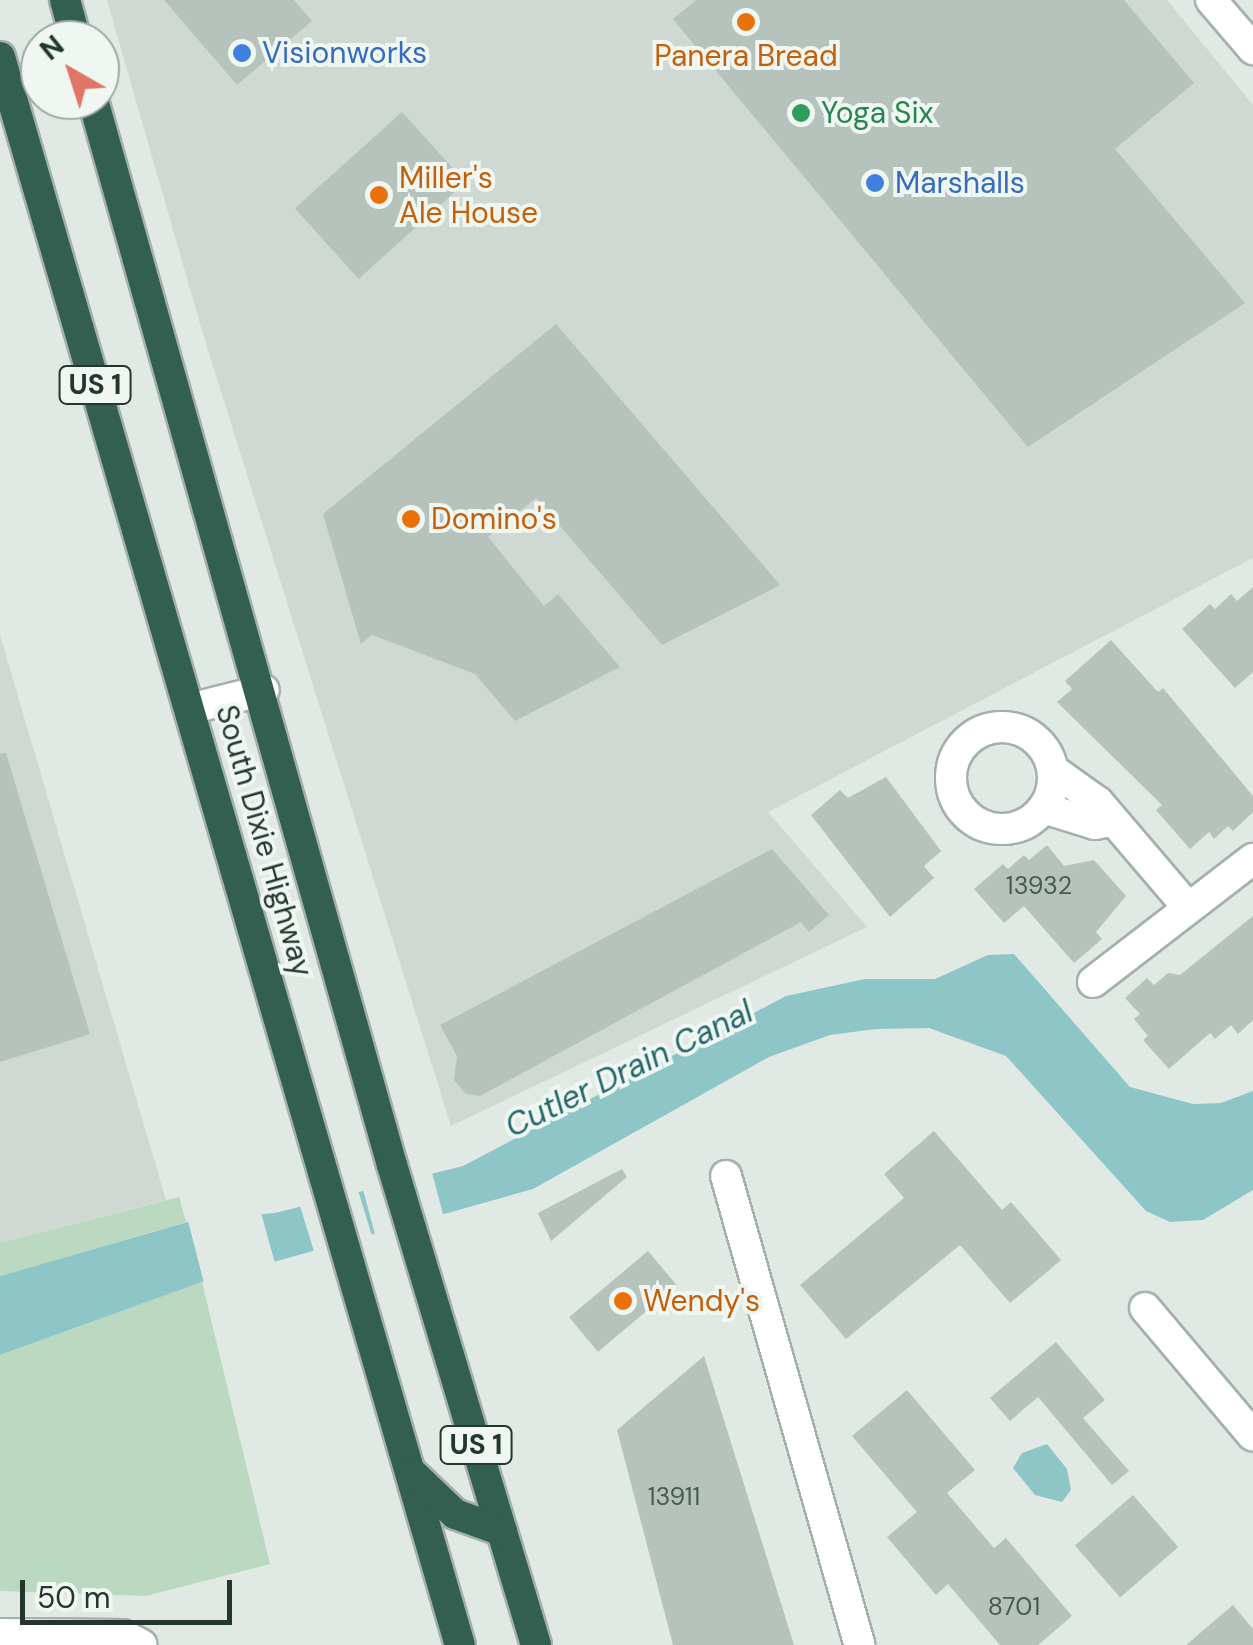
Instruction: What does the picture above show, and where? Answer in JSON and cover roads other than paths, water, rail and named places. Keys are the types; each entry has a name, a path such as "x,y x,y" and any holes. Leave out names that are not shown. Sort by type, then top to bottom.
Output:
{"highway":[{"name":"South Dixie Highway","path":"0,60 460,1645"},
{"name":"South Dixie Highway","path":"99,120 264,690 392,1164 536,1645"},
{"path":"411,1472 455,1514 502,1531"}],"street":[{"path":"1212,0 1253,49"},
{"path":"189,709 264,690"},
{"path":"1053,770 1043,808 1014,827 980,824 956,800 952,766 972,736 1005,726 1036,740 1053,770 1084,789 1186,904"},
{"path":"1043,808 1084,822 1111,821"},
{"path":"1093,982 1186,904 1253,860"},
{"path":"726,1176 860,1645"},
{"path":"1145,1308 1253,1436"},
{"path":"0,1634 124,1636 142,1645"}],"water":[{"path":"1014,954 1130,1087 1193,1104 1221,1103 1253,1091 1253,1190 1203,1220 1170,1222 1146,1211 1006,1056 929,1028 830,1035 769,1057 533,1189 202,1282 0,1355 0,1276 198,1219 275,1213 463,1166 786,996 865,979 935,979 988,955"},
{"path":"1047,1444 1067,1469 1071,1490 1062,1502 1035,1495 1013,1468 1022,1453"}],"place":[{"name":"Panera Bread","path":"746,22"},
{"name":"Visionworks","path":"242,53"},
{"name":"Yoga Six","path":"801,113"},
{"name":"Marshalls","path":"875,183"},
{"name":"Miller's Ale House","path":"379,195"},
{"name":"Domino's","path":"411,519"},
{"name":"Wendy's","path":"623,1301"}],"water label":[{"name":"Cutler Drain Canal","path":"629,1069"}]}
